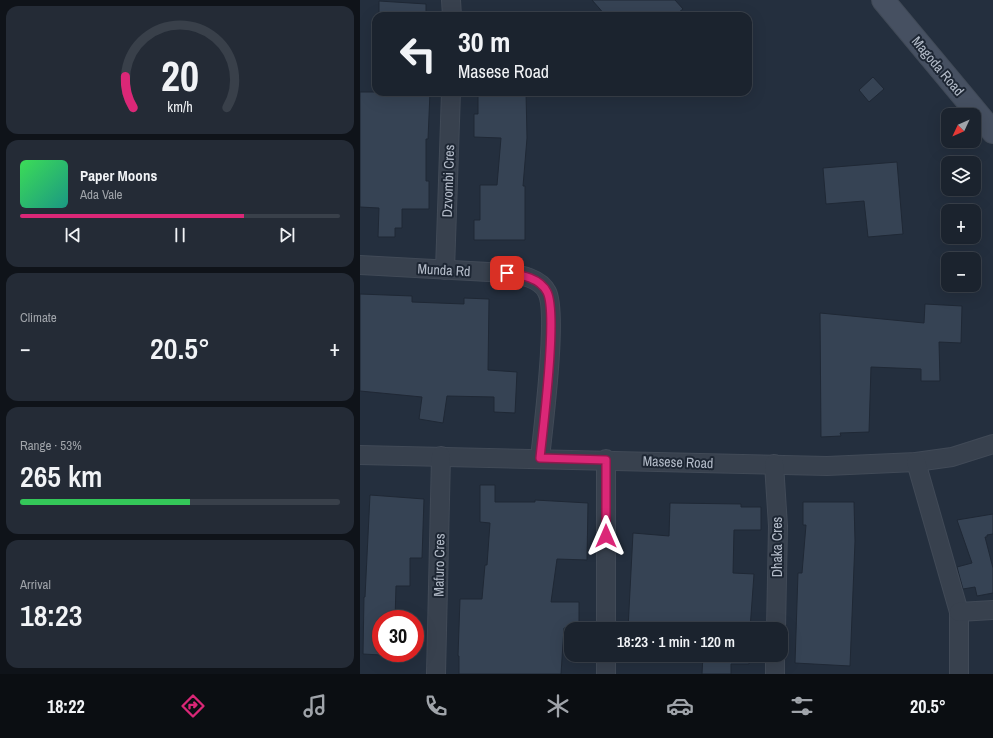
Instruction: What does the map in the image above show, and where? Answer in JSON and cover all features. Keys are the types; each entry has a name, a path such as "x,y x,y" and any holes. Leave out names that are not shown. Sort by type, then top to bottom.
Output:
{"street":[{"path":"452,0 452,12"},
{"name":"Magoda Road","path":"883,0 993,132"},
{"name":"Dzvombi Cres","path":"445,270 451,96"},
{"name":"Munda Rd","path":"360,265 522,275 534,279 547,292 550,301 551,328 540,458"},
{"name":"Masese Road","path":"360,455 540,458 827,466 916,462 952,457 993,444"},
{"name":"Mafuro Cres","path":"436,674 441,456"},
{"path":"606,460 606,622"},
{"path":"916,462 959,612 959,674"},
{"name":"Dhaka Cres","path":"774,464 778,526 776,622"},
{"path":"959,612 993,610"},
{"path":"606,662 606,674"},
{"path":"775,662 775,674"}],"building":[{"path":"592,0 675,0 683,9 679,12 602,12"},
{"path":"379,1 426,4 426,12 379,12"},
{"path":"873,77 884,89 869,102 859,90"},
{"path":"360,92 372,92 372,96 430,96 428,139 426,139 426,181 429,181 429,209 402,209 402,228 395,228 395,237 378,237 379,208 360,207"},
{"path":"478,96 526,96 527,138 523,186 525,186 525,240 474,240 474,220 480,220 480,185 497,185 501,138 474,137 474,114 478,114"},
{"path":"897,162 903,234 868,237 864,201 826,204 823,168"},
{"path":"360,294 412,296 412,302 464,304 464,298 489,299 488,370 517,372 515,413 494,412 494,397 447,396 443,423 419,419 422,397 360,391"},
{"path":"925,304 962,306 961,343 939,342 940,381 921,381 921,369 871,367 869,432 840,433 841,436 821,437 820,313 924,323"},
{"path":"480,485 495,485 495,502 535,502 535,500 588,503 587,560 557,559 551,602 579,602 579,622 564,622 561,674 459,674 458,656 460,599 482,599 485,565 487,565 490,523 480,522"},
{"path":"370,495 424,499 422,558 410,558 410,586 396,586 395,610 372,610 372,654 363,654"},
{"path":"803,502 854,502 855,541 850,666 795,663 798,573 802,573 806,525 803,525"},
{"path":"670,503 741,504 741,507 761,507 761,530 734,530 733,573 754,574 751,622 628,622 633,533 669,536"},
{"path":"993,514 993,534 985,537 993,568 993,593 977,596 975,587 963,589 957,567 972,563 957,520"},
{"path":"703,662 749,662 749,664 731,664 731,674 702,674"}],"route":[{"path":"507,273 522,275 534,279 547,292 550,301 551,328 540,458 606,460 606,536"}]}
